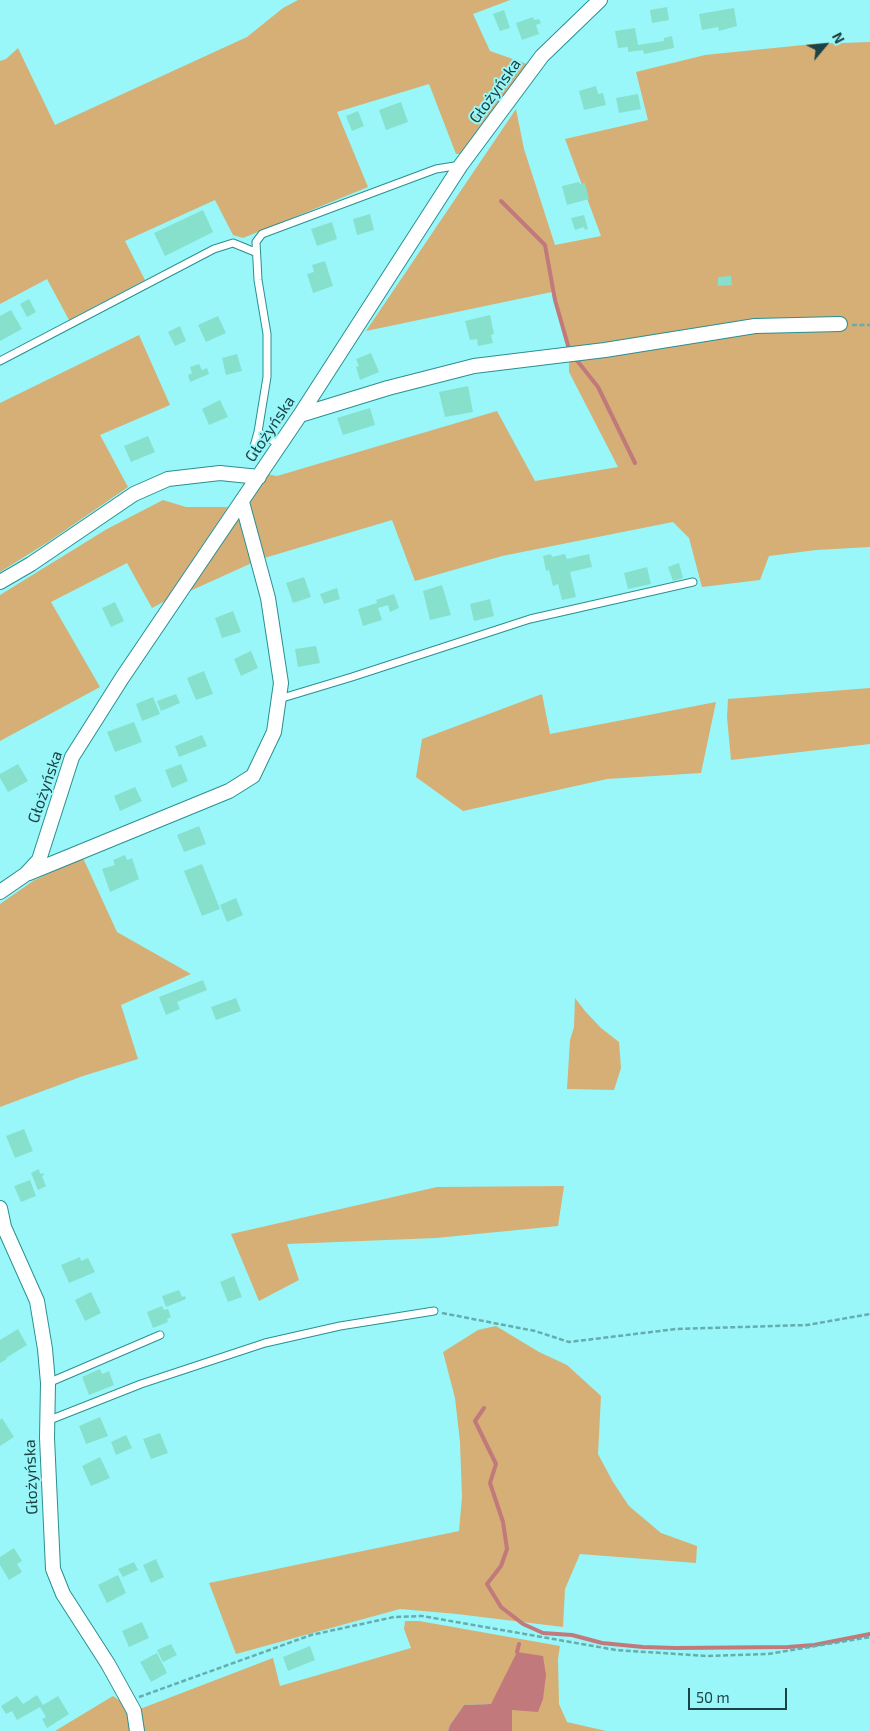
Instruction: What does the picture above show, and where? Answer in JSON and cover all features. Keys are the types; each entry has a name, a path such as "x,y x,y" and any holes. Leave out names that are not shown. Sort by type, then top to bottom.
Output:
{"street":[{"name":"Głożyńska","path":"0,892 26,874 39,860 72,757 122,678 300,415 461,165 542,56 600,0"},
{"path":"300,415 388,388 474,366 605,350 755,326 840,324"},
{"path":"0,582 31,564 134,494 168,478 220,473 259,477"},
{"path":"26,874 229,791 254,776 274,732 281,683 268,598 242,502"},
{"name":"Głożyńska","path":"0,1208 4,1227 36,1302 45,1349 48,1383 49,1498 53,1569 63,1594 108,1664 134,1711 136,1731"}],"lane":[{"path":"251,457 258,432 267,377 266,334 255,252 256,242 262,234 436,169 461,165"},
{"path":"0,361 214,250 233,243 255,252"},
{"path":"258,432 280,445"},
{"path":"279,699 530,619 693,582"},
{"path":"47,1421 141,1384 265,1343 340,1326 434,1311"},
{"path":"48,1383 160,1335"}],"path":[{"path":"840,324 870,325"},
{"path":"434,1311 536,1331 569,1342 676,1329 807,1325 870,1314"},
{"path":"128,1701 311,1635 394,1617 422,1616 616,1650 707,1656 768,1654 870,1636"}],"shaded area":[{"path":"298,0 510,0 473,14 490,51 527,64 462,154 456,154 429,84 337,112 368,187 243,238 233,235 215,200 125,241 145,280 69,320 47,279 0,304 0,61 6,59 18,48 55,125 247,37 283,8"},
{"path":"870,42 870,547 816,550 769,556 760,580 702,587 689,538 673,522 502,556 415,581 392,520 261,559 249,504 267,474 277,476 497,411 535,481 618,467 569,372 569,349 552,292 366,331 516,109 524,149 555,245 601,236 565,139 648,120 636,72 705,55 813,44"},
{"path":"139,335 170,405 100,435 128,487 48,542 0,572 0,403"},
{"path":"163,500 186,507 228,507 165,601 152,608 127,563 51,602 100,687 0,741 0,595 107,529"},
{"path":"237,519 244,525 254,562 190,591"},
{"path":"870,688 870,744 731,760 727,717 728,699"},
{"path":"542,694 550,734 716,702 701,773 607,779 463,811 416,777 422,739"},
{"path":"83,858 117,932 191,974 121,1005 138,1059 83,1076 0,1107 0,904 33,881"},
{"path":"575,998 601,1028 619,1042 621,1068 614,1090 567,1089 570,1040 574,1027"},
{"path":"564,1186 558,1226 436,1238 287,1244 299,1280 259,1301 231,1234 437,1187"},
{"path":"496,1326 539,1352 567,1365 601,1396 598,1454 613,1482 629,1506 661,1533 697,1546 696,1563 580,1554 565,1589 563,1627 400,1609 236,1654 209,1583 459,1531 462,1497 460,1442 455,1398 443,1352 478,1330"},
{"path":"405,1621 419,1621 560,1646 558,1659 559,1704 567,1722 606,1731 512,1731 512,1709 491,1704 464,1705 448,1731 144,1731 140,1709 273,1658 280,1686 411,1648 404,1629"},
{"path":"517,1652 543,1656 546,1675 543,1699 538,1712 512,1710 512,1731 448,1731 464,1705 491,1704"},
{"path":"113,1696 122,1702 130,1723 130,1731 55,1731"}],"building":[{"path":"667,7 669,20 652,23 650,10"},
{"path":"734,8 737,26 719,31 718,27 702,30 699,14"},
{"path":"504,10 510,28 500,31 493,14"},
{"path":"533,17 534,20 539,19 541,23 536,25 539,34 522,40 516,23"},
{"path":"635,28 638,45 664,41 664,38 672,36 674,48 644,54 643,50 628,52 628,47 618,48 615,31"},
{"path":"596,86 598,94 603,93 606,105 584,110 579,91"},
{"path":"638,94 641,109 619,113 616,98"},
{"path":"401,102 408,122 386,130 379,110"},
{"path":"358,111 364,126 352,131 346,116"},
{"path":"579,182 580,184 585,183 589,199 567,205 562,186"},
{"path":"203,210 213,232 165,256 154,233"},
{"path":"370,214 374,230 357,235 353,219"},
{"path":"584,215 588,229 585,230 584,227 575,230 571,218"},
{"path":"332,222 337,239 317,246 311,229"},
{"path":"325,261 333,286 313,293 307,274 314,272 312,265"},
{"path":"731,276 732,285 718,286 718,277"},
{"path":"29,299 36,312 27,317 20,304"},
{"path":"11,310 22,329 0,341 0,316"},
{"path":"490,315 494,334 491,335 493,343 478,346 477,339 470,340 465,321"},
{"path":"218,316 226,333 206,342 198,325"},
{"path":"180,326 186,341 175,346 168,332"},
{"path":"371,353 379,372 360,380 356,367 359,366 356,359"},
{"path":"237,354 242,371 226,375 222,358"},
{"path":"199,364 202,370 207,368 209,374 190,382 188,375 192,373 190,367"},
{"path":"468,386 473,412 445,417 439,392"},
{"path":"220,400 228,417 209,425 202,409"},
{"path":"370,408 375,425 343,435 337,418"},
{"path":"148,436 155,452 131,462 124,446"},
{"path":"551,554 552,557 565,554 567,559 589,554 592,567 570,572 576,597 562,600 558,584 553,586 549,570 546,571 543,556"},
{"path":"679,563 683,578 673,581 668,567"},
{"path":"647,567 651,584 628,589 624,573"},
{"path":"304,577 311,597 293,603 286,583"},
{"path":"442,585 451,615 430,620 423,591"},
{"path":"337,588 340,599 324,604 320,594"},
{"path":"394,594 399,608 390,612 388,605 378,608 382,620 363,626 358,609 377,603 376,600"},
{"path":"490,599 494,616 474,621 470,604"},
{"path":"115,602 124,621 111,627 102,608"},
{"path":"233,611 241,632 222,638 215,618"},
{"path":"316,646 320,663 298,667 295,649"},
{"path":"251,651 258,668 241,676 234,659"},
{"path":"204,671 213,694 196,700 187,678"},
{"path":"176,694 180,703 161,711 157,701"},
{"path":"153,697 160,714 142,721 136,704"},
{"path":"134,722 142,742 115,752 107,732"},
{"path":"202,735 207,746 179,757 175,746"},
{"path":"18,764 28,781 8,792 0,778 0,774"},
{"path":"181,764 188,781 172,788 165,770"},
{"path":"135,787 142,801 120,811 114,796"},
{"path":"199,826 206,844 184,852 177,835"},
{"path":"125,855 127,860 132,858 139,879 110,892 102,869 115,865 113,860"},
{"path":"202,864 220,909 202,916 184,871"},
{"path":"236,898 243,915 227,922 220,905"},
{"path":"203,980 207,990 177,1002 180,1009 166,1015 159,997"},
{"path":"236,998 241,1011 216,1020 211,1007"},
{"path":"24,1129 33,1151 15,1158 6,1136"},
{"path":"39,1169 40,1174 43,1173 44,1175 42,1176 46,1186 38,1190 31,1173"},
{"path":"30,1180 36,1196 21,1202 14,1186"},
{"path":"80,1257 81,1261 88,1258 95,1272 69,1283 61,1265"},
{"path":"234,1276 242,1297 228,1302 220,1282"},
{"path":"179,1290 182,1297 185,1296 186,1299 166,1307 162,1296"},
{"path":"91,1292 101,1313 85,1321 75,1300"},
{"path":"162,1306 164,1310 168,1309 171,1317 167,1319 168,1322 153,1328 147,1312"},
{"path":"18,1329 27,1345 0,1363 0,1340"},
{"path":"100,1369 102,1374 109,1371 114,1385 89,1395 82,1377"},
{"path":"100,1417 108,1436 86,1444 79,1426"},
{"path":"2,1418 14,1437 0,1446 0,1420"},
{"path":"160,1433 168,1453 151,1459 143,1439"},
{"path":"126,1435 132,1448 116,1455 111,1442"},
{"path":"100,1457 110,1478 91,1486 82,1466"},
{"path":"14,1548 22,1561 17,1564 22,1572 9,1580 0,1565 0,1557"},
{"path":"156,1559 164,1577 151,1583 143,1565"},
{"path":"134,1562 138,1570 123,1577 118,1569"},
{"path":"118,1575 126,1593 107,1603 98,1585"},
{"path":"142,1622 149,1638 129,1647 122,1631"},
{"path":"171,1644 177,1655 163,1662 157,1650"},
{"path":"310,1646 315,1660 288,1671 283,1657"},
{"path":"157,1653 167,1673 151,1682 140,1662"},
{"path":"37,1695 43,1705 58,1696 69,1714 47,1728 42,1719 46,1717 40,1707 17,1720 12,1711 6,1714 1,1706 17,1696 23,1704"}],"waterway":[{"path":"501,201 545,245 555,300 569,349"},
{"path":"575,358 598,387 635,463"},
{"path":"484,1408 475,1421 496,1464 490,1483 503,1522 507,1549 501,1566 487,1584 501,1607 523,1624 543,1633 572,1635 602,1643 676,1648 788,1647 814,1645 870,1634"},
{"path":"517,1652 519,1644"}]}
